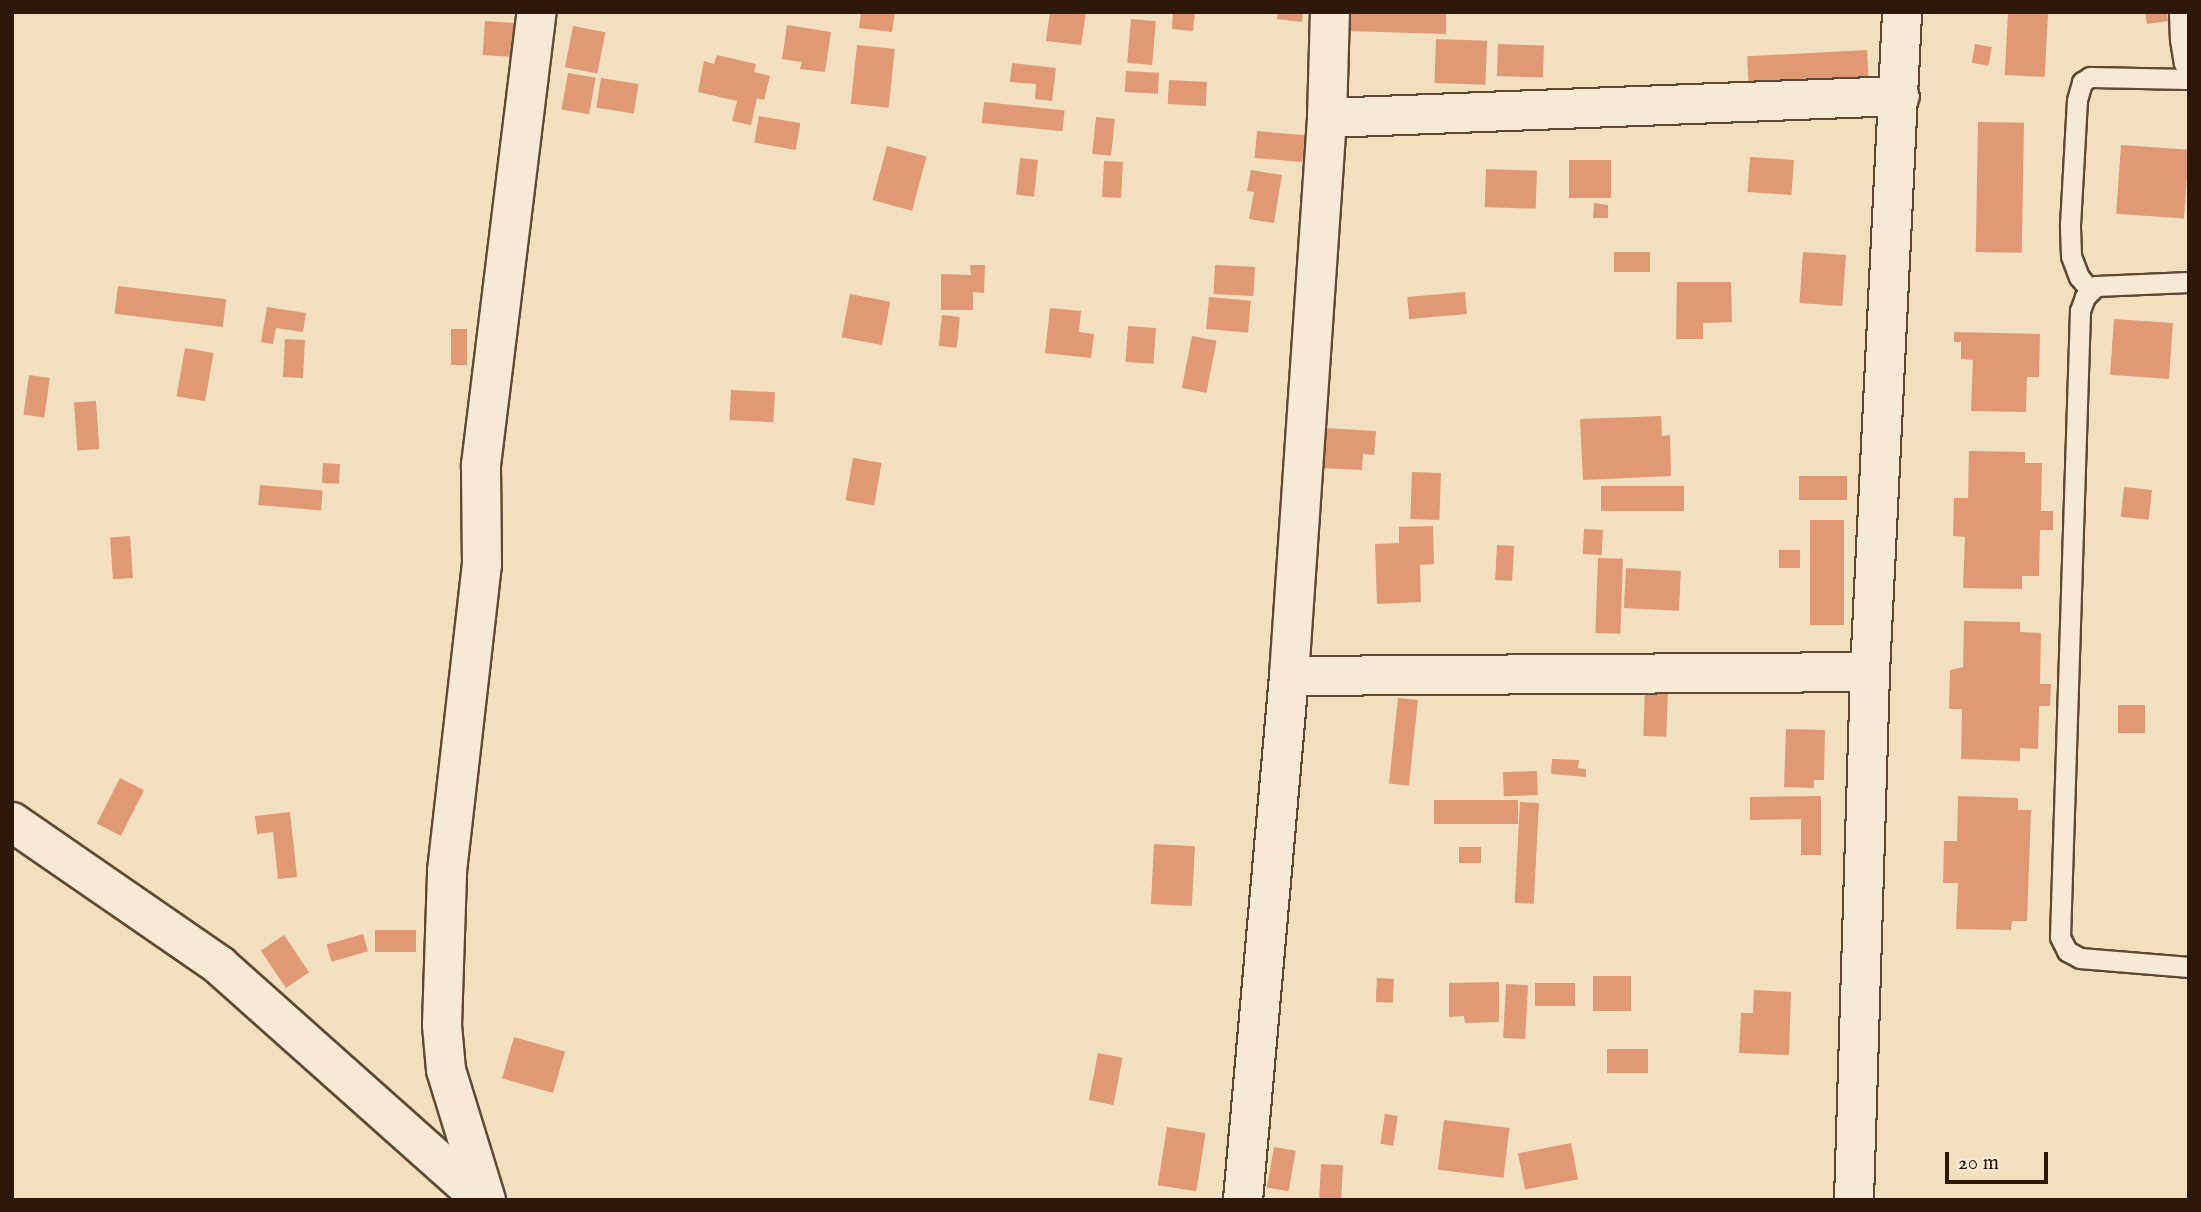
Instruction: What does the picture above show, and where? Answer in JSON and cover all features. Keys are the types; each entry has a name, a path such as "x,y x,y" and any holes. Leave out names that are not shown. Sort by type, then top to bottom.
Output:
{"street":[{"path":"485,1200 446,1069 442,1025 447,872 482,564 481,465 537,12"},
{"path":"1243,1200 1289,676 1327,118 1330,12"},
{"path":"1854,1200 1870,672 1902,12"},
{"path":"1327,118 1900,96"},
{"path":"1289,676 1870,672"},
{"path":"12,822 219,965 485,1200"}],"lane":[{"path":"2179,12 2180,39 2184,63 2189,72"},
{"path":"2090,290 2079,276 2071,246 2077,100 2082,82 2090,77 2189,79"},
{"path":"2189,282 2107,284 2090,290 2080,311 2060,937 2067,951 2080,958 2189,967"}],"building":[{"path":"861,12 895,12 892,32 859,28"},
{"path":"1050,12 1086,12 1081,45 1046,41"},
{"path":"1173,12 1195,12 1193,31 1172,29"},
{"path":"1278,12 1303,12 1302,22 1277,19"},
{"path":"1349,12 1446,12 1446,34 1348,31"},
{"path":"2008,12 2048,14 2045,77 2005,75"},
{"path":"2145,12 2167,12 2168,21 2147,24"},
{"path":"1131,19 1156,21 1152,65 1127,63"},
{"path":"485,21 514,23 512,57 483,55"},
{"path":"787,25 831,32 825,72 800,69 802,62 782,59"},
{"path":"573,26 605,32 597,74 565,67"},
{"path":"1436,39 1487,41 1485,85 1434,83"},
{"path":"1498,44 1544,46 1543,78 1497,76"},
{"path":"1975,44 1992,47 1988,66 1972,63"},
{"path":"857,45 895,49 889,108 851,104"},
{"path":"1867,50 1869,84 1749,90 1747,56"},
{"path":"717,55 756,64 754,72 770,76 764,100 757,98 751,125 732,121 737,101 698,92 704,61 714,64"},
{"path":"1012,63 1056,68 1052,101 1035,99 1036,84 1010,82"},
{"path":"1126,71 1159,73 1158,94 1125,92"},
{"path":"568,73 596,78 589,114 562,109"},
{"path":"601,78 639,84 634,114 596,108"},
{"path":"1169,80 1207,82 1206,106 1168,104"},
{"path":"984,102 1065,110 1062,131 982,123"},
{"path":"759,116 800,123 796,150 754,143"},
{"path":"1096,117 1115,119 1111,156 1092,154"},
{"path":"1978,122 2024,123 2022,253 1976,252"},
{"path":"1257,131 1305,135 1302,162 1255,158"},
{"path":"2121,145 2189,150 2184,219 2116,214"},
{"path":"887,146 927,157 912,211 873,200"},
{"path":"1750,157 1794,160 1791,195 1748,192"},
{"path":"1020,158 1038,160 1034,197 1016,195"},
{"path":"1569,160 1611,160 1611,198 1569,198"},
{"path":"1104,161 1123,162 1121,198 1102,197"},
{"path":"1486,169 1537,171 1536,209 1485,207"},
{"path":"1251,170 1282,175 1274,223 1249,219 1254,192 1247,191"},
{"path":"1594,203 1608,205 1608,218 1593,218"},
{"path":"1614,252 1650,252 1650,272 1614,272"},
{"path":"1803,252 1846,255 1842,306 1799,303"},
{"path":"970,265 985,265 984,293 973,292 973,310 941,310 941,274 971,275"},
{"path":"1215,265 1255,267 1253,296 1213,294"},
{"path":"1677,282 1731,282 1732,322 1703,323 1703,339 1676,339"},
{"path":"118,286 226,299 223,327 115,314"},
{"path":"1465,292 1467,314 1409,319 1407,297"},
{"path":"850,294 890,302 882,345 842,337"},
{"path":"1209,297 1251,301 1248,333 1206,329"},
{"path":"267,307 306,313 303,332 276,328 273,344 261,342"},
{"path":"1050,308 1081,311 1079,332 1094,334 1091,358 1045,353"},
{"path":"942,315 960,317 957,348 939,346"},
{"path":"2114,319 2173,323 2169,379 2110,375"},
{"path":"1128,326 1156,328 1153,364 1125,362"},
{"path":"451,329 467,329 467,365 451,365"},
{"path":"1954,332 2040,334 2039,377 2027,377 2026,412 1971,411 1973,360 1961,359 1961,342 1954,342"},
{"path":"1192,336 1217,341 1206,393 1182,388"},
{"path":"285,339 305,340 303,378 283,377"},
{"path":"185,348 214,353 205,401 176,396"},
{"path":"29,375 50,378 44,418 23,415"},
{"path":"731,390 775,392 773,422 729,420"},
{"path":"96,401 99,449 77,450 74,403"},
{"path":"1661,416 1662,436 1670,435 1671,476 1583,480 1580,419"},
{"path":"1324,428 1376,431 1374,455 1363,454 1362,470 1321,468"},
{"path":"1969,451 2025,452 2025,463 2042,463 2041,511 2053,511 2053,530 2040,530 2039,576 2022,576 2022,589 1963,588 1965,537 1953,536 1954,498 1968,498"},
{"path":"853,458 882,463 874,505 846,500"},
{"path":"323,463 340,464 339,484 322,483"},
{"path":"1412,472 1441,473 1439,520 1410,519"},
{"path":"1799,476 1847,476 1847,500 1799,500"},
{"path":"260,485 323,490 321,510 258,505"},
{"path":"1601,486 1684,486 1684,511 1601,511"},
{"path":"2124,487 2152,490 2149,520 2121,517"},
{"path":"1810,520 1844,520 1844,625 1810,625"},
{"path":"1433,526 1434,564 1420,565 1421,602 1377,604 1375,544 1399,543 1399,527"},
{"path":"1584,529 1603,530 1602,555 1583,554"},
{"path":"130,536 133,578 113,579 110,537"},
{"path":"1497,545 1514,546 1512,581 1495,580"},
{"path":"1779,550 1800,550 1800,568 1779,568"},
{"path":"1598,558 1623,559 1620,634 1595,633"},
{"path":"1626,568 1681,571 1679,611 1624,608"},
{"path":"1964,621 2020,622 2020,632 2041,633 2040,684 2051,684 2050,706 2039,706 2038,749 2020,748 2020,761 1961,759 1962,709 1949,709 1950,670 1963,667"},
{"path":"1645,688 1668,689 1666,737 1643,736"},
{"path":"1398,698 1418,700 1409,786 1389,784"},
{"path":"2118,705 2145,705 2145,733 2118,733"},
{"path":"1786,729 1825,730 1824,780 1814,780 1814,788 1784,787"},
{"path":"1552,759 1579,760 1578,768 1586,769 1586,777 1551,774"},
{"path":"1537,771 1538,795 1504,796 1503,772"},
{"path":"120,778 144,790 121,836 97,823"},
{"path":"1821,796 1821,855 1801,855 1801,819 1750,820 1750,797"},
{"path":"1958,796 2018,798 2018,810 2031,810 2027,921 2012,921 2011,930 1956,929 1958,883 1943,883 1944,841 1957,841"},
{"path":"1434,800 1518,800 1518,824 1434,824"},
{"path":"1520,802 1539,803 1534,904 1515,903"},
{"path":"290,812 297,877 278,879 273,832 257,834 255,816"},
{"path":"1154,844 1195,846 1192,906 1151,904"},
{"path":"1459,847 1481,847 1481,863 1459,863"},
{"path":"375,930 416,930 416,952 375,952"},
{"path":"363,934 368,951 331,962 326,944"},
{"path":"284,935 309,972 286,988 261,951"},
{"path":"1593,976 1631,976 1631,1011 1593,1011"},
{"path":"1377,978 1394,979 1393,1003 1376,1002"},
{"path":"1499,982 1499,1022 1465,1023 1464,1016 1449,1017 1449,983"},
{"path":"1535,983 1575,983 1575,1006 1535,1006"},
{"path":"1506,984 1528,985 1525,1039 1503,1038"},
{"path":"1754,990 1791,992 1789,1055 1739,1053 1741,1013 1753,1013"},
{"path":"514,1037 565,1052 553,1093 502,1078"},
{"path":"1607,1049 1648,1049 1648,1073 1607,1073"},
{"path":"1098,1053 1123,1058 1113,1105 1089,1100"},
{"path":"1385,1114 1398,1116 1393,1146 1380,1144"},
{"path":"1444,1120 1510,1128 1503,1178 1438,1170"},
{"path":"1167,1127 1206,1133 1196,1191 1158,1185"},
{"path":"1571,1143 1578,1179 1525,1190 1518,1153"},
{"path":"1274,1147 1296,1151 1289,1191 1267,1187"},
{"path":"1321,1164 1343,1165 1341,1200 1319,1200"}]}
